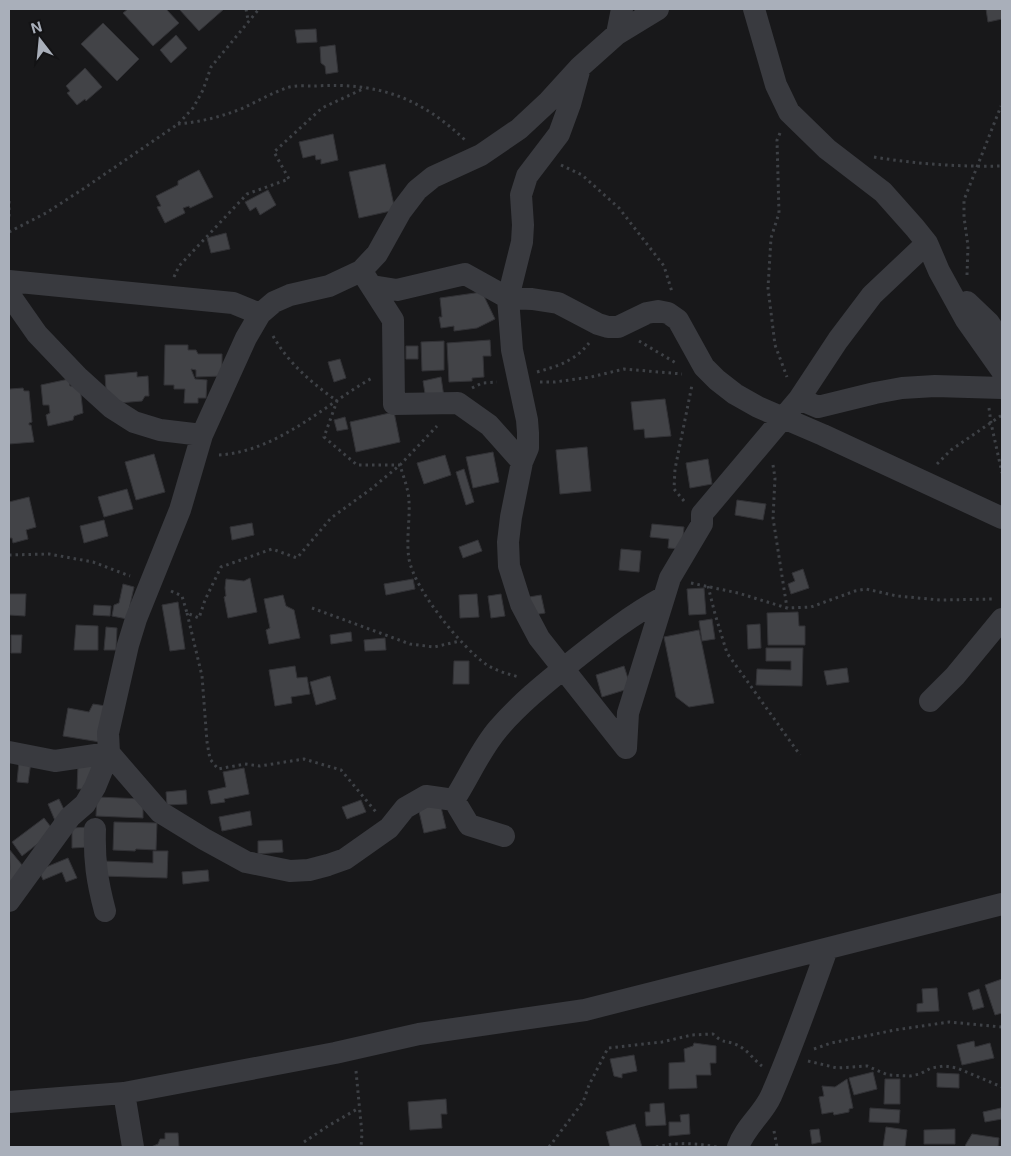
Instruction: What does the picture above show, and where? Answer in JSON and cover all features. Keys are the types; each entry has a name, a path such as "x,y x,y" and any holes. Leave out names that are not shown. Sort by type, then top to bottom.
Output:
{"street":[{"path":"617,34 622,9"},
{"path":"366,278 401,211 417,190 433,176 481,155 519,129 549,101 580,67 617,34 658,9"},
{"path":"754,9 776,85 789,112 827,149 883,192 927,243 939,271 966,320 1002,371"},
{"path":"580,67 570,104 559,134 527,176 521,195 522,242 508,298 512,350 527,420 528,448 522,462 510,517 509,566 521,604 555,676 626,748 628,713 667,588 702,524 702,514 799,399 838,340 872,295 927,243"},
{"path":"9,901 70,818 85,804 95,787 109,753 108,733 128,645 180,510 194,457 202,436 246,338 260,314 274,302 290,295 366,278 397,290 465,274 508,298 558,303 608,325 647,313 658,311 668,313 678,320 704,366 717,380 735,394 758,407 1002,518"},
{"path":"366,278 392,320 394,404 458,403 490,426 522,462"},
{"path":"9,281 233,303 260,314"},
{"path":"9,294 37,334 79,378 112,408 134,422 160,430 202,436"},
{"path":"967,302 989,323 1002,343"},
{"path":"799,399 818,407 902,388 935,386 994,388"},
{"path":"454,800 483,750 498,730 555,676 667,588"},
{"path":"930,701 955,676 1000,608"},
{"path":"9,752 55,761 109,753"},
{"path":"109,753 160,812 246,862 290,871 309,870 345,859 389,828 406,808 426,796 454,800"},
{"path":"454,800 469,825 504,836"},
{"path":"95,829 94,857 97,881 105,911"},
{"path":"9,1102 124,1094 354,1049 418,1034 585,1010 1002,904"},
{"path":"738,1147 750,1124 769,1099 778,1078 792,1058 827,949"},
{"path":"124,1094 133,1147"}],"path":[{"path":"246,9 249,21"},
{"path":"9,232 46,213 178,124 194,108 211,67 259,9"},
{"path":"178,124 200,122 218,117 243,108 288,87 335,84 389,92 411,101 442,120 481,155"},
{"path":"167,296 179,266 248,194 288,179 274,152 322,108 366,88"},
{"path":"967,302 968,246 964,200 1001,106"},
{"path":"789,112 777,140 779,213 772,238 768,288 775,345 789,387 799,399"},
{"path":"865,155 904,162 1002,166"},
{"path":"542,156 582,175 619,208 664,266 678,320"},
{"path":"9,201 9,218"},
{"path":"260,314 292,364 337,401"},
{"path":"518,380 571,361 608,325 681,367"},
{"path":"187,613 199,618 221,566 272,549 297,558 331,518 400,465 473,386 482,383 518,380 555,382 591,377 624,369 686,375"},
{"path":"194,457 235,454 266,444 379,374"},
{"path":"694,376 675,469 674,489 702,524"},
{"path":"994,388 990,423 1002,473"},
{"path":"337,401 324,437 356,465 400,465"},
{"path":"919,481 951,450 1002,415"},
{"path":"768,435 774,478 773,518 787,608"},
{"path":"400,465 410,500 408,527 409,559 416,580 460,641 488,666 506,674 555,676"},
{"path":"9,555 49,554 93,562 182,596 202,676 210,759 218,769 245,764 260,766 304,759 341,770 389,828"},
{"path":"708,586 727,653 800,755"},
{"path":"667,588 708,586 787,608 811,607 855,591 866,589 897,596 940,600 992,599 1000,608"},
{"path":"312,608 410,644 434,647 460,641"},
{"path":"792,1058 831,1043 895,1030 949,1022 1002,1027"},
{"path":"549,1147 583,1102 608,1048 662,1042 692,1035 713,1034 722,1042 736,1044 748,1052 778,1078"},
{"path":"354,1049 362,1134 361,1147"},
{"path":"792,1058 837,1068 867,1066 888,1075 910,1076 920,1074 931,1068 944,1066 957,1068 1002,1087"},
{"path":"304,1142 360,1108"},
{"path":"656,1147 669,1144 699,1143 718,1147"}],"building":[{"path":"128,9 166,9 179,23 153,46 123,13"},
{"path":"179,9 224,9 199,31"},
{"path":"986,9 1002,9 1002,19 988,22"},
{"path":"103,23 139,59 117,81 81,44"},
{"path":"316,29 317,42 297,43 295,30"},
{"path":"176,35 187,48 171,63 160,50"},
{"path":"335,45 338,72 326,74 325,66 321,63 320,47"},
{"path":"85,68 102,87 86,101 85,99 77,105 67,93 70,91 66,86"},
{"path":"333,134 338,160 321,164 321,159 316,160 315,155 303,158 299,142"},
{"path":"385,164 395,210 359,218 349,172"},
{"path":"199,170 213,197 190,208 189,206 183,208 185,213 165,223 157,207 161,206 156,196 178,185 178,181"},
{"path":"268,190 276,205 260,215 256,207 250,211 245,202"},
{"path":"226,233 230,249 211,253 207,238"},
{"path":"482,292 495,319 477,328 454,331 454,326 441,328 439,317 442,317 440,298"},
{"path":"490,340 491,356 483,356 484,377 472,378 472,381 449,382 447,343"},
{"path":"444,341 444,370 422,371 421,342"},
{"path":"165,345 188,345 188,350 196,350 198,354 222,354 222,376 196,377 196,370 191,369 195,379 207,380 206,398 198,398 198,403 184,403 185,389 174,389 174,385 164,385"},
{"path":"406,346 418,346 418,359 406,359"},
{"path":"340,359 346,378 334,382 328,362"},
{"path":"137,372 137,377 148,376 149,396 145,396 142,401 107,404 105,375"},
{"path":"441,377 444,397 426,400 423,381"},
{"path":"69,379 70,386 80,386 83,413 74,416 73,420 48,426 46,415 50,413 49,405 43,405 41,385"},
{"path":"23,388 24,391 29,391 32,422 29,425 31,425 34,442 9,444 9,391 10,389"},
{"path":"665,399 671,436 645,438 644,429 634,430 631,402"},
{"path":"394,412 400,442 356,452 350,422"},
{"path":"345,417 348,429 337,431 334,420"},
{"path":"587,447 591,491 560,494 556,450"},
{"path":"493,452 499,482 473,488 466,457"},
{"path":"154,454 165,492 136,500 125,462"},
{"path":"445,455 451,475 424,484 417,463"},
{"path":"708,459 712,484 690,488 686,463"},
{"path":"464,469 474,502 466,505 456,472"},
{"path":"127,489 133,509 104,517 98,497"},
{"path":"29,497 36,527 26,530 28,539 13,543 12,538 9,538 9,502"},
{"path":"737,500 766,504 763,520 735,515"},
{"path":"104,520 108,536 84,543 80,526"},
{"path":"252,523 254,535 232,540 230,527"},
{"path":"652,524 684,527 682,549 668,548 669,539 650,537"},
{"path":"478,540 482,551 463,558 459,547"},
{"path":"621,549 641,551 639,572 619,570"},
{"path":"803,569 809,588 791,594 788,584 795,581 792,573"},
{"path":"250,578 257,612 228,618 224,597 226,596 226,579 244,581"},
{"path":"413,579 415,589 386,595 384,584"},
{"path":"123,584 134,587 127,619 112,616 114,605 119,603"},
{"path":"704,588 706,614 689,615 687,589"},
{"path":"9,594 26,594 25,616 9,615"},
{"path":"477,594 479,617 460,618 459,595"},
{"path":"501,594 505,616 491,618 488,596"},
{"path":"283,595 286,606 294,610 300,638 269,644 266,630 270,628 264,599"},
{"path":"541,595 545,613 533,615 529,597"},
{"path":"178,602 185,649 170,651 162,605"},
{"path":"94,605 111,606 110,616 93,615"},
{"path":"798,612 799,626 805,626 805,645 768,645 767,613"},
{"path":"712,619 715,639 702,641 699,621"},
{"path":"760,624 761,648 748,649 747,625"},
{"path":"76,625 98,626 98,650 74,650"},
{"path":"106,627 117,628 116,650 104,650"},
{"path":"699,630 714,703 689,707 676,697 664,637"},
{"path":"351,632 352,641 331,644 330,635"},
{"path":"11,635 22,635 21,653 11,653"},
{"path":"385,638 386,650 365,651 364,640"},
{"path":"766,648 803,648 802,686 756,685 757,669 791,670 791,661 766,661"},
{"path":"454,661 469,661 469,684 453,684"},
{"path":"295,666 297,678 307,677 310,694 291,697 292,703 275,706 269,670"},
{"path":"624,666 631,688 602,697 596,675"},
{"path":"847,668 849,682 827,685 824,671"},
{"path":"330,676 336,699 316,705 310,682"},
{"path":"93,704 106,706 100,742 63,736 68,708 89,712"},
{"path":"19,761 31,762 28,783 17,782"},
{"path":"78,764 93,764 92,789 77,789"},
{"path":"244,768 249,794 224,799 225,802 211,804 208,791 226,787 223,772"},
{"path":"186,790 187,804 167,805 166,792"},
{"path":"97,797 143,799 143,818 96,816"},
{"path":"59,799 68,818 56,823 48,804"},
{"path":"361,800 366,812 347,819 342,807"},
{"path":"440,803 446,828 424,833 418,807"},
{"path":"250,811 252,825 222,831 219,817"},
{"path":"44,818 54,831 22,856 12,842"},
{"path":"114,822 157,823 156,850 113,850"},
{"path":"89,827 89,847 72,848 72,828"},
{"path":"282,840 283,852 258,854 258,841"},
{"path":"9,849 27,871 9,884 10,867"},
{"path":"153,851 168,851 167,878 101,876 102,861 153,863"},
{"path":"68,858 77,878 66,882 62,872 43,880 39,870"},
{"path":"208,870 209,881 183,884 182,872"},
{"path":"1002,979 1002,1013 995,1015 985,985"},
{"path":"937,988 939,1011 917,1012 917,1004 923,1003 922,989"},
{"path":"979,989 984,1007 973,1010 968,993"},
{"path":"974,1041 975,1047 990,1043 994,1058 962,1065 957,1045"},
{"path":"694,1043 716,1046 716,1063 710,1063 711,1075 696,1075 697,1088 669,1089 669,1063 685,1062 684,1049 693,1046"},
{"path":"634,1055 637,1071 622,1074 622,1078 614,1076 610,1059"},
{"path":"873,1072 877,1089 854,1095 849,1078"},
{"path":"937,1073 959,1074 959,1088 937,1087"},
{"path":"847,1079 853,1108 849,1109 849,1112 834,1115 833,1112 822,1114 819,1097 824,1096 822,1086 835,1087"},
{"path":"885,1079 900,1079 900,1104 884,1104"},
{"path":"446,1099 447,1114 441,1114 442,1128 410,1130 408,1102"},
{"path":"664,1103 666,1125 646,1126 645,1112 650,1112 650,1104"},
{"path":"870,1108 900,1110 899,1123 869,1122"},
{"path":"1001,1108 1002,1119 985,1122 983,1112"},
{"path":"689,1114 690,1134 669,1136 669,1122 681,1122 680,1115"},
{"path":"635,1124 642,1147 610,1147 606,1132"},
{"path":"886,1127 907,1130 905,1147 883,1147"},
{"path":"819,1129 821,1142 812,1144 810,1130"},
{"path":"955,1129 955,1144 924,1144 924,1130"},
{"path":"165,1133 178,1133 179,1147 151,1147 158,1144 160,1139 165,1139"},
{"path":"972,1134 999,1138 998,1147 965,1147"}]}
